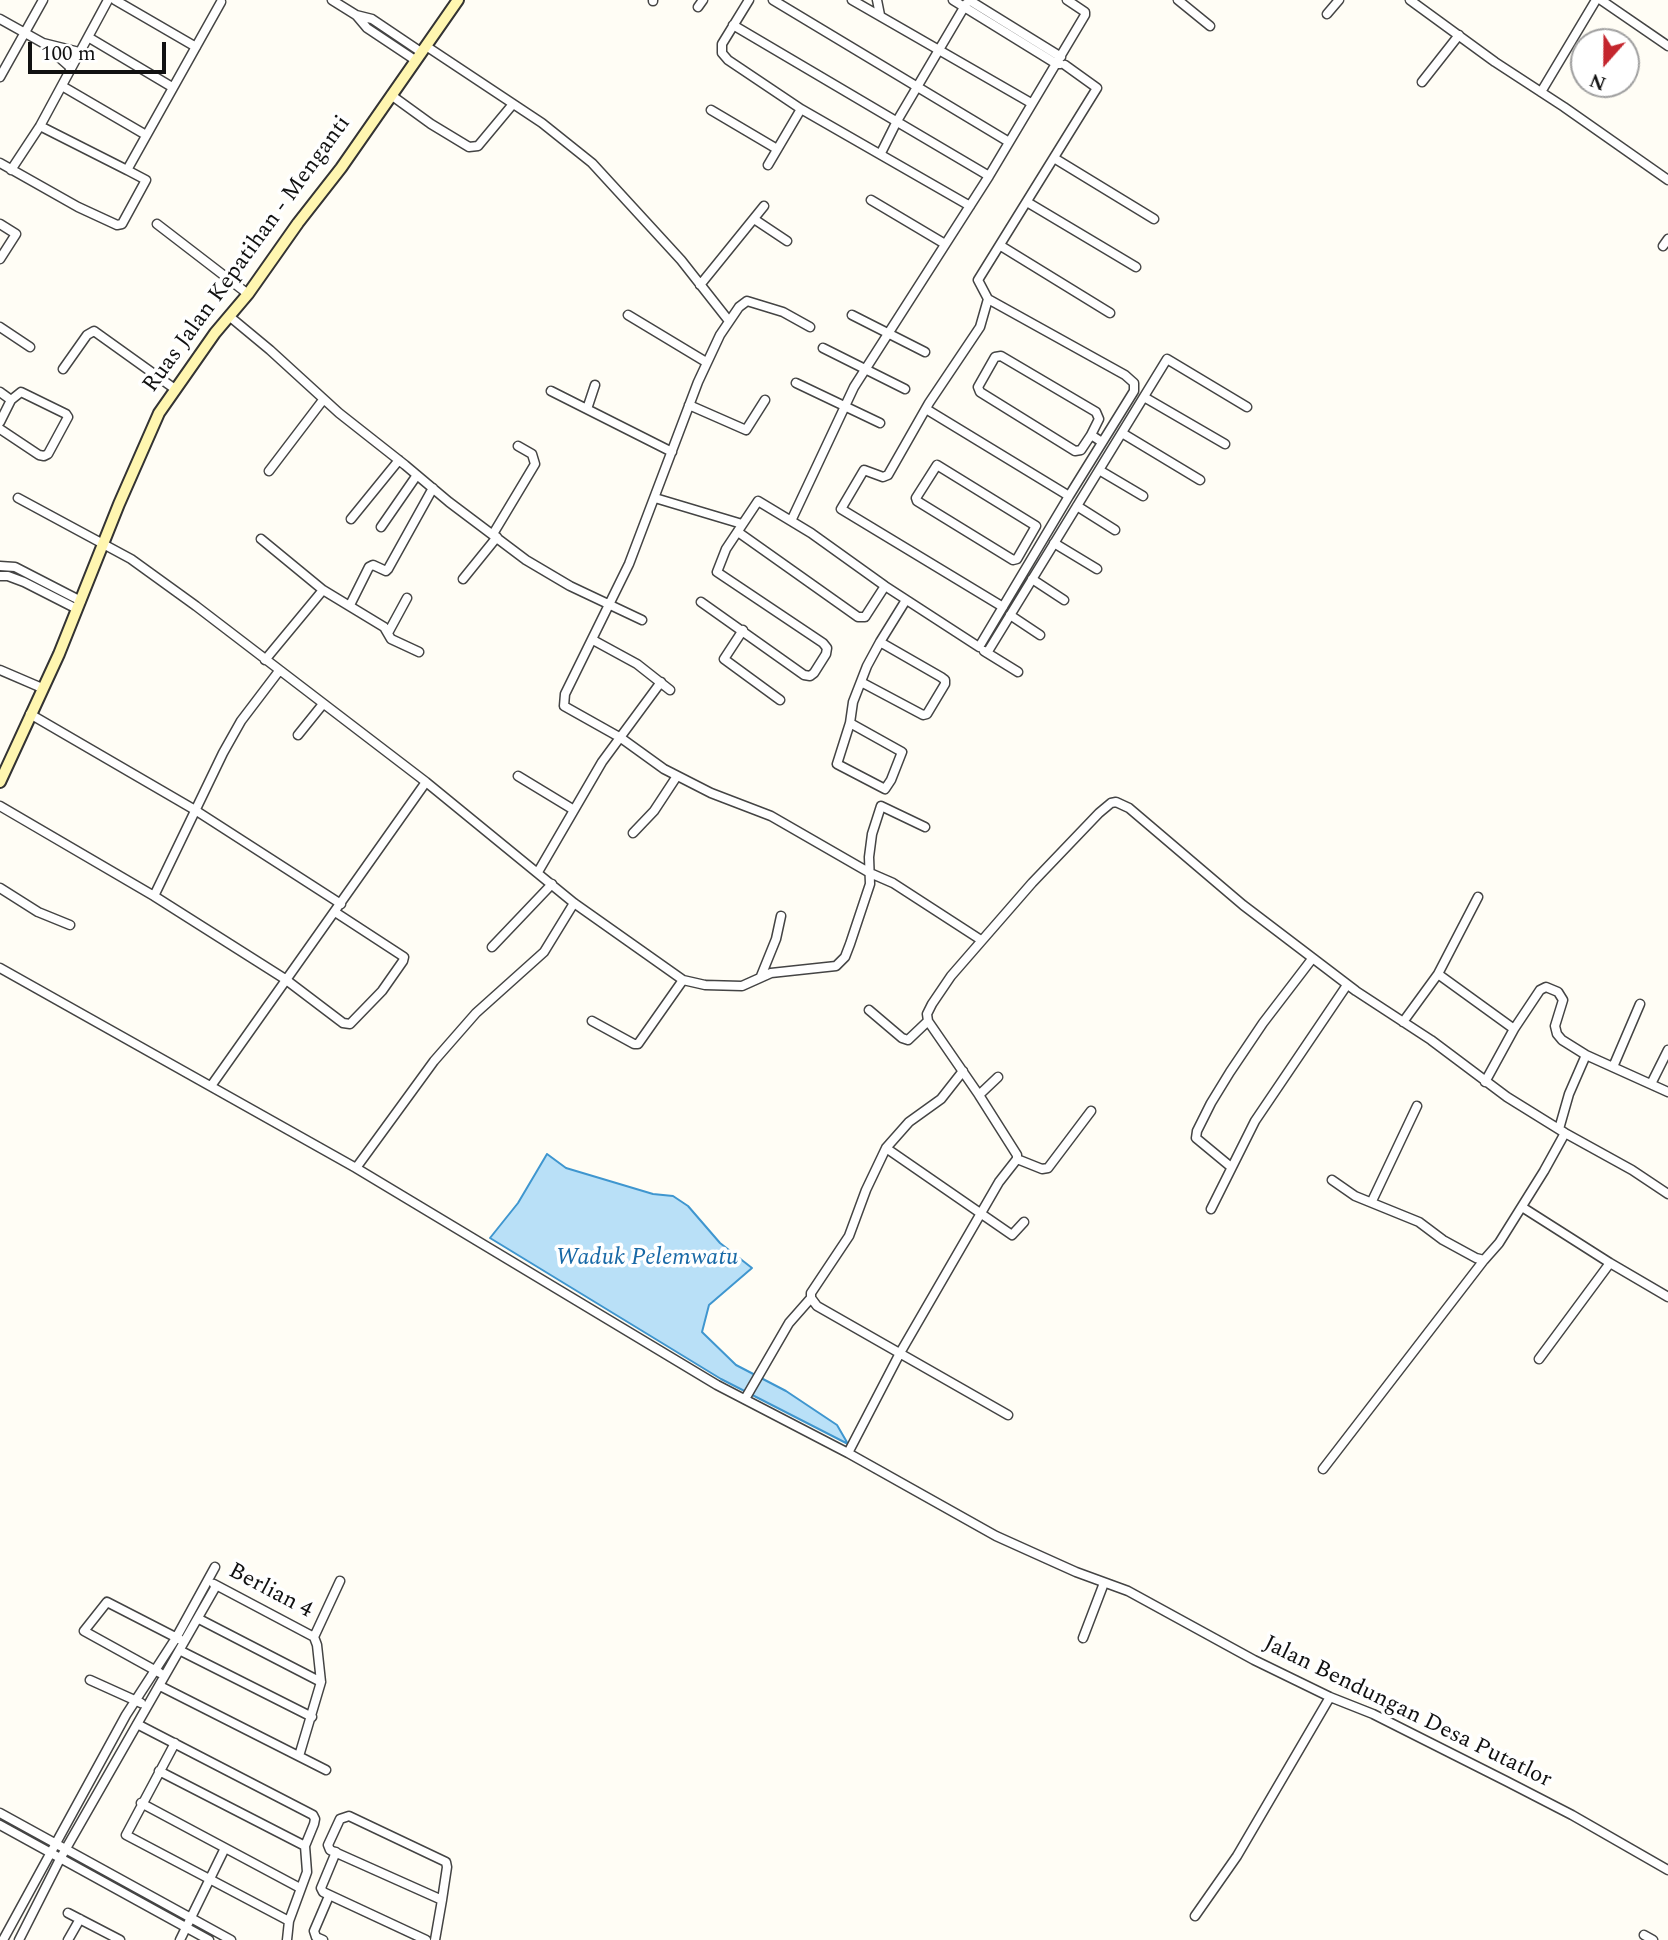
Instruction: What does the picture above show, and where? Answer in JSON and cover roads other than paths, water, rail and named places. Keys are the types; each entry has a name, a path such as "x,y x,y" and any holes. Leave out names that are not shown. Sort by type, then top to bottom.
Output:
{"main road":[{"name":"Ruas Jalan Kepatihan - Menganti","path":"0,782 79,605 153,425 175,389 248,294 458,0"}],"street":[{"path":"0,77 43,0"},
{"path":"11,170 40,126 108,0"},
{"path":"115,0 196,47"},
{"path":"331,0 356,15 368,28 421,53 513,104 592,163 681,260 729,321"},
{"path":"749,0 721,47 723,55 801,109 970,206"},
{"path":"773,0 1009,142"},
{"path":"852,0 1031,103"},
{"path":"877,0 880,15"},
{"path":"953,0 1097,88 978,280 988,299 1135,383 1134,391 1003,607 983,650"},
{"path":"881,153 969,0 1060,55 1065,66"},
{"path":"1060,55 1085,15 1085,12 1067,0"},
{"path":"1178,0 1210,26"},
{"path":"1327,14 1339,0"},
{"path":"1410,0 1668,180"},
{"path":"1541,92 1598,0 1668,46"},
{"path":"127,170 219,1 230,5"},
{"path":"0,19 43,43 71,68"},
{"path":"733,25 989,176"},
{"path":"1422,82 1459,36"},
{"path":"88,37 172,87"},
{"path":"43,43 79,52"},
{"path":"791,521 844,406 887,333 989,176 1031,103 1065,66"},
{"path":"62,86 146,135"},
{"path":"391,95 469,147 478,146 513,104"},
{"path":"768,164 801,109"},
{"path":"712,110 777,149"},
{"path":"0,163 71,204 120,225 145,180 40,126"},
{"path":"1054,158 1154,219"},
{"path":"870,200 945,244"},
{"path":"1027,202 1136,267"},
{"path":"700,285 764,206"},
{"path":"754,219 787,241"},
{"path":"0,224 16,234 0,259"},
{"path":"157,224 248,294"},
{"path":"1000,246 1111,313"},
{"path":"988,299 980,327 888,475 883,477 864,470 841,509 1003,607"},
{"path":"810,327 783,312 750,301 744,302 729,321 706,362 655,498 593,640 565,694 564,706 621,738 677,776 711,793 771,816 870,873 893,883 981,940"},
{"path":"628,315 706,362"},
{"path":"852,315 925,352"},
{"path":"229,316 323,400 526,560 570,586 642,620"},
{"path":"0,327 30,347"},
{"path":"63,369 87,335 94,331 175,389"},
{"path":"823,348 905,389"},
{"path":"1001,356 1096,412 1099,419 1091,435 1081,450 1076,451 980,392 978,387 995,357 1001,356"},
{"path":"983,650 1010,615 1167,359 1247,407"},
{"path":"796,383 880,423"},
{"path":"587,409 595,385"},
{"path":"551,391 672,452"},
{"path":"0,392 11,400"},
{"path":"0,422 17,393 25,393 66,414 68,421 48,454 44,456 0,429"},
{"path":"1144,397 1225,444"},
{"path":"269,471 323,400"},
{"path":"689,405 746,429 765,400"},
{"path":"926,410 1069,496"},
{"path":"1122,433 1200,480"},
{"path":"1091,435 1102,442"},
{"path":"463,579 495,536 535,464 532,453 518,446"},
{"path":"351,520 399,460"},
{"path":"937,465 1034,523 1036,528 1026,544 1013,561 916,498 937,465"},
{"path":"1099,470 1143,496"},
{"path":"381,527 417,475"},
{"path":"350,605 369,566 386,571 388,569 433,488"},
{"path":"18,498 131,559 196,606 426,782 574,903 683,980 705,985 742,986 761,976 784,971 836,966 845,957 870,884 869,856 872,834 881,806 925,827"},
{"path":"655,498 740,528 858,617 865,617 886,587"},
{"path":"701,602 804,675 814,673 826,654 827,648 822,643 717,572 726,549 758,501 1018,672"},
{"path":"1077,506 1115,530"},
{"path":"261,539 323,590 384,626 391,639 419,652"},
{"path":"1054,543 1097,569"},
{"path":"1026,544 1036,551"},
{"path":"0,566 11,566 26,578 79,605"},
{"path":"0,576 26,578"},
{"path":"1032,579 1064,600"},
{"path":"265,660 323,590"},
{"path":"388,633 407,598"},
{"path":"849,723 902,752 885,789 837,764 853,702 903,598"},
{"path":"1010,615 1040,635"},
{"path":"743,630 724,659 780,700"},
{"path":"593,640 637,664 670,690"},
{"path":"861,682 923,715 945,684 943,678 880,642"},
{"path":"0,670 42,688"},
{"path":"154,896 241,721 279,671"},
{"path":"538,872 602,762 661,682"},
{"path":"298,735 323,704"},
{"path":"0,806 154,896 285,979 347,1024 382,991 403,961 402,954 195,810 30,714"},
{"path":"518,776 574,810"},
{"path":"633,833 654,811 677,776"},
{"path":"211,1086 426,782"},
{"path":"848,1453 900,1353 999,1182 1017,1159 979,1095 928,1021 928,1014 939,992 981,940 1111,803 1116,802 1129,808 1214,881 1312,959 1431,1040 1485,1082 1665,1192 1668,1182"},
{"path":"492,947 552,884"},
{"path":"0,888 38,912 70,925"},
{"path":"1403,1022 1438,974 1478,897"},
{"path":"356,1168 434,1061 476,1013 544,951 574,903"},
{"path":"761,976 776,939 781,916"},
{"path":"1231,1167 1196,1138 1197,1131 1224,1081 1263,1023 1312,959"},
{"name":"Jalan Bendungan Desa Putatlor","path":"0,968 356,1168 717,1385 848,1453 996,1536 1124,1590 1254,1660 1330,1697 1373,1714 1506,1781 1668,1870"},
{"path":"1438,974 1514,1030"},
{"path":"592,1021 638,1044 683,980"},
{"path":"1212,1209 1255,1121 1347,985"},
{"path":"1485,1082 1514,1030 1540,990 1546,987 1553,989 1563,1000 1555,1026 1557,1034 1566,1043 1613,1068 1668,1092"},
{"path":"1613,1068 1640,1004"},
{"path":"869,1010 908,1040 928,1021"},
{"path":"1651,1084 1668,1050"},
{"path":"1323,1469 1499,1243 1522,1207 1544,1171 1562,1131 1569,1094 1586,1055"},
{"path":"745,1399 789,1323 810,1298 849,1236 866,1189 886,1148 909,1122 941,1099 963,1071"},
{"path":"979,1095 998,1077"},
{"path":"1372,1201 1417,1106"},
{"path":"1017,1159 1042,1169 1048,1168 1091,1111"},
{"path":"886,1148 1012,1235 1024,1222"},
{"path":"1332,1180 1355,1196 1419,1222 1443,1240 1476,1258 1484,1259"},
{"path":"1522,1207 1668,1297"},
{"path":"1539,1359 1610,1263"},
{"path":"810,1298 817,1306 1008,1415"},
{"path":"19,1940 60,1859 199,1619 215,1567"},
{"path":"299,1756 321,1682 314,1637 340,1581"},
{"path":"3,1940 126,1716 212,1583"},
{"name":"Berlian 4","path":"212,1583 314,1637"},
{"path":"1083,1638 1104,1583"},
{"path":"166,1676 83,1631 107,1602 176,1638 183,1647 312,1717"},
{"path":"199,1619 321,1682"},
{"path":"90,1680 147,1706"},
{"path":"160,1686 326,1770"},
{"path":"1195,1916 1237,1856 1330,1697"},
{"path":"137,1724 313,1815 314,1824 305,1846 308,1866 289,1921 286,1940"},
{"path":"174,1742 126,1835 289,1921"},
{"path":"99,1765 110,1771"},
{"path":"159,1771 305,1846"},
{"path":"141,1803 300,1888"},
{"path":"0,1813 231,1940"},
{"path":"435,1940 442,1900 447,1867 446,1862 349,1816 340,1819 328,1845 330,1850 442,1900"},
{"path":"13,1819 4,1827 209,1940"},
{"path":"180,1940 225,1848"},
{"path":"336,1852 321,1888 323,1892 426,1940"},
{"path":"323,1940 316,1937 314,1931 330,1896"},
{"path":"21,1906 34,1913"},
{"path":"68,1913 120,1940"},
{"path":"68,1940 80,1919"},
{"path":"1644,1935 1653,1940"}],"water":[{"name":"Waduk Pelemwatu","path":"547,1154 566,1168 653,1194 673,1196 688,1206 720,1243 752,1268 709,1305 702,1332 736,1365 786,1391 837,1425 848,1444 721,1379 490,1238 518,1203"}]}
